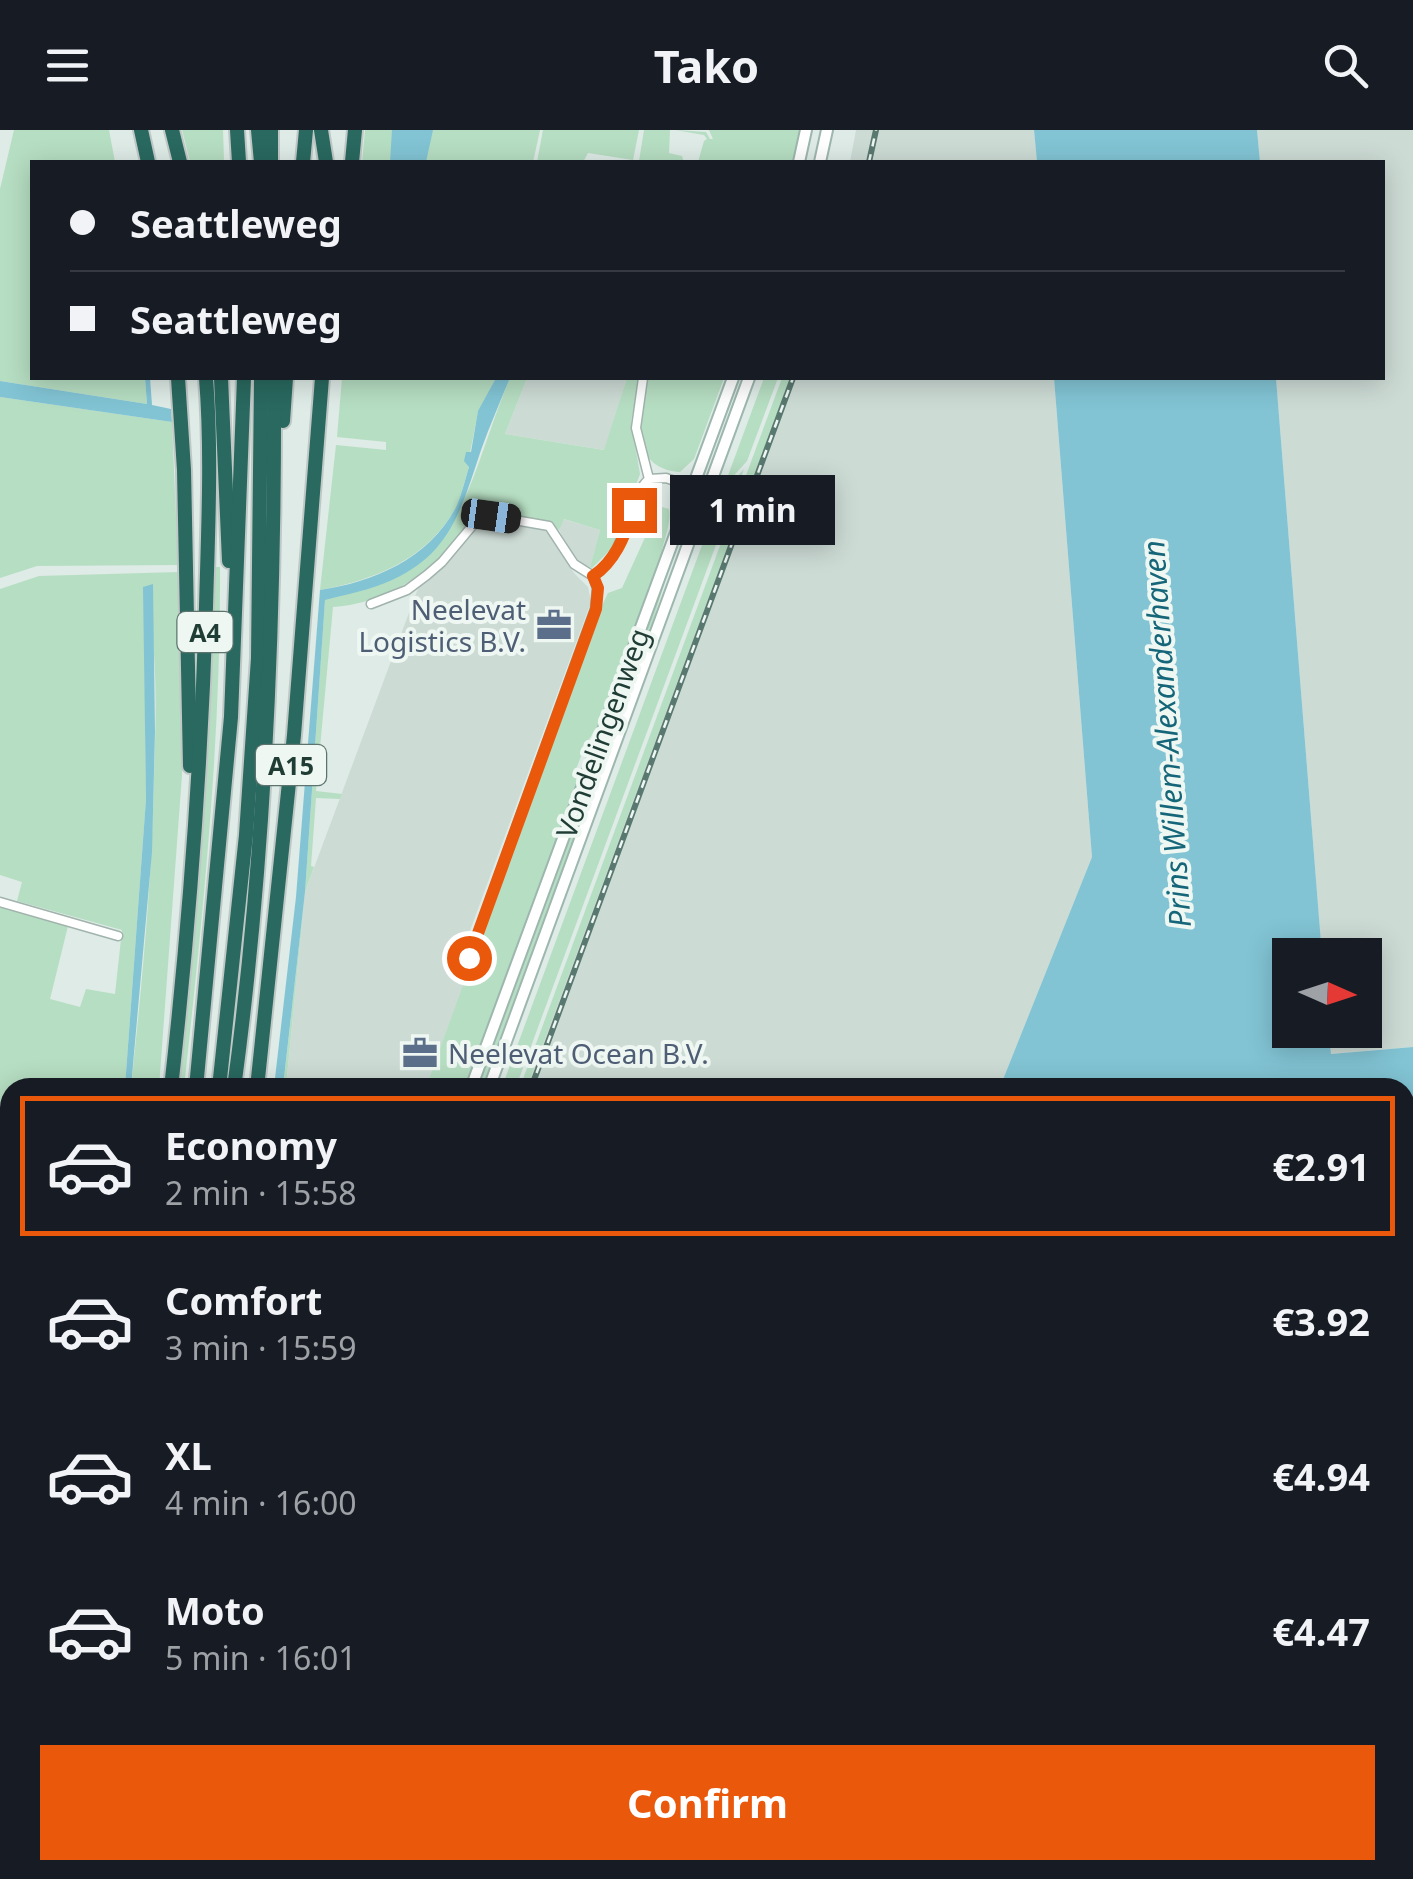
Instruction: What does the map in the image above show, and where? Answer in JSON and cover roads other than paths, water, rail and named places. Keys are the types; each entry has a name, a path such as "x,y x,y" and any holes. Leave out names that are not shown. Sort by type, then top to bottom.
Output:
{"highway":[{"path":"141,130 148,160"},
{"path":"172,130 180,160"},
{"path":"237,130 238,160"},
{"path":"258,130 260,160"},
{"path":"270,130 271,160"},
{"path":"303,160 306,130"},
{"path":"321,130 326,160"},
{"path":"352,160 355,130"},
{"path":"172,1078 191,887 188,606 178,380"},
{"name":"A4","path":"191,887 209,510 206,380"},
{"name":"A4","path":"221,380 229,528 232,717"},
{"name":"A15","path":"197,1078 232,717 244,380"},
{"name":"A15","path":"220,1078 246,835 258,658 261,380"},
{"name":"A15","path":"235,1078 258,839 271,635 274,380"},
{"name":"A15","path":"275,491 286,380"},
{"name":"A15","path":"259,1078 291,773 322,380"},
{"name":"A15","path":"319,434 330,380"}],"main road":[{"path":"799,160 806,130"},
{"path":"820,160 828,130"},
{"name":"Vondelingenweg","path":"474,1078 732,380"},
{"name":"Vondelingenweg","path":"493,1078 749,380"}],"street":[{"path":"644,380 636,428 650,479"},
{"path":"593,576 607,565 619,546 642,486 650,479 666,478 707,492"},
{"path":"370,604 417,583 442,562 473,523 491,516 549,526 574,564 593,576 598,588 596,609 469,958"},
{"path":"0,902 118,936"}],"water":[{"path":"392,130 433,130 426,160 390,160"},
{"path":"1034,130 1257,130 1260,160 1037,160"},
{"path":"145,380 150,380 152,405 171,409 172,422 0,397 0,381 147,404"},
{"path":"495,380 509,380 460,509 442,542 412,569 392,580 325,600 305,892 284,1078 275,1078 296,897 320,590 380,574 432,540 457,505 469,467 464,461 466,452 471,452 478,411"},
{"name":"Prins Willem-Alexanderhaven","path":"1054,380 1276,380 1321,938 1272,938 1272,1048 1330,1048 1331,1054 1413,1047 1413,1078 1004,1078 1092,857"},
{"path":"153,584 152,852 132,1078 126,1078 146,799 143,587"}],"railway":[{"path":"869,160 876,130"},
{"path":"535,1078 792,380"}],"place":[{"name":"Neelevat Logistics B.V.","path":"554,625"},
{"name":"Neelevat Ocean B.V.","path":"420,1053"}]}
